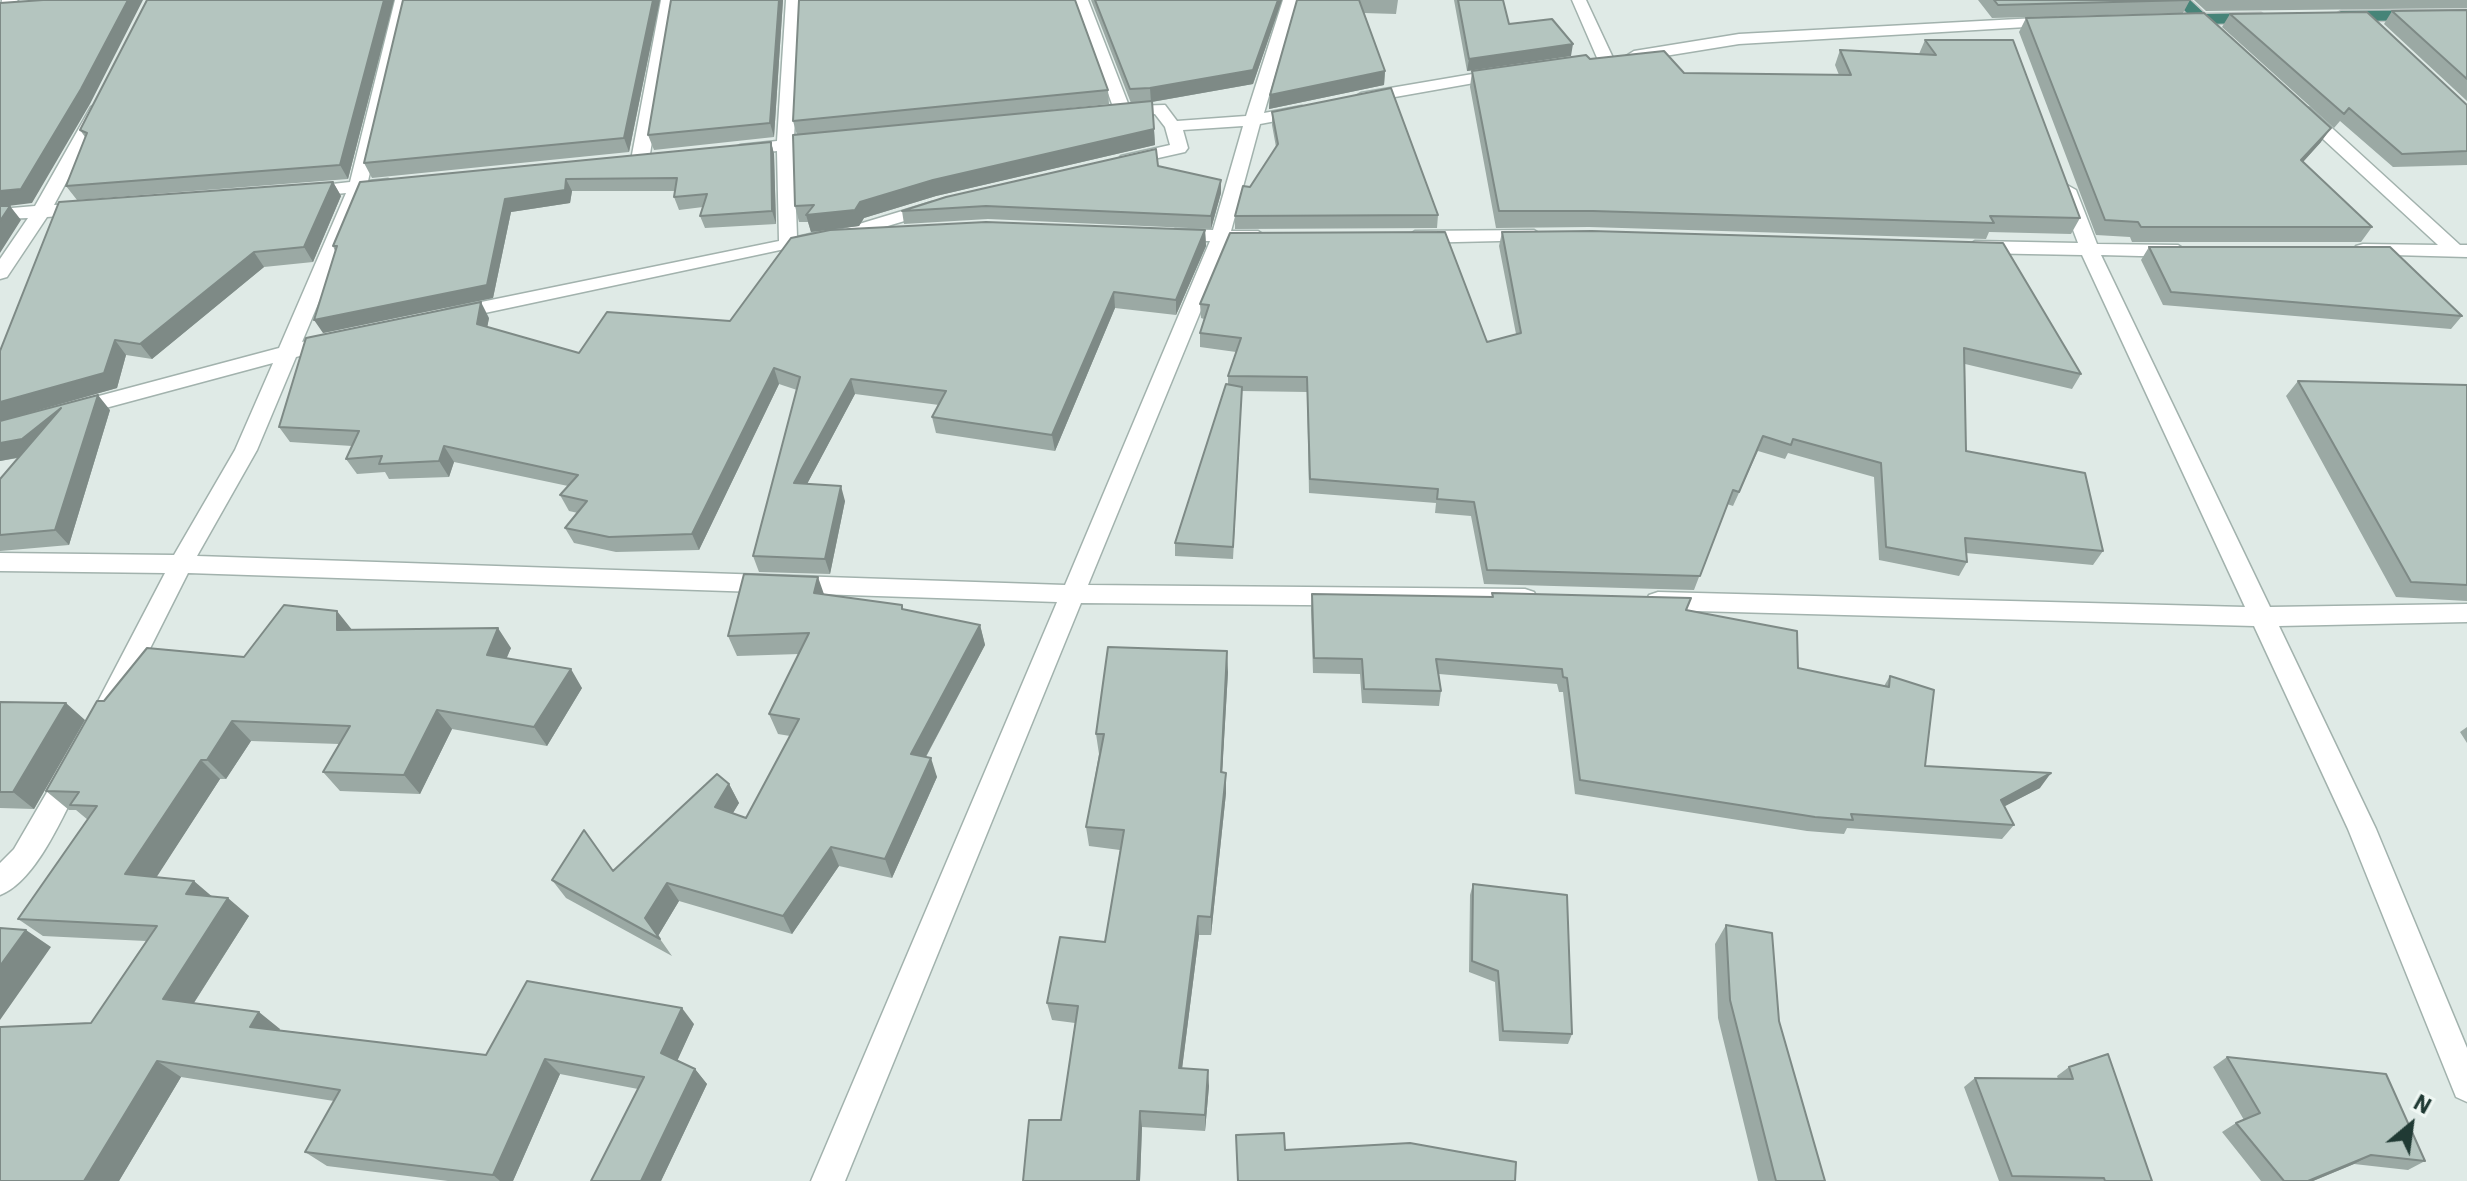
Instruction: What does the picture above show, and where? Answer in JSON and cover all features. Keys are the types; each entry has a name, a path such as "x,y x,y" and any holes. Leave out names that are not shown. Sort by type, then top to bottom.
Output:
{"highway":[{"path":"2181,0 2201,19 2275,17"},
{"path":"2319,17 2467,15"}],"street":[{"path":"0,10 11,0"},
{"path":"100,723 181,564 246,450 358,187 402,0"},
{"path":"639,160 668,0"},
{"path":"788,244 785,145 793,0"},
{"path":"1081,0 1116,112 1159,109 1173,126 1179,148 1105,165"},
{"path":"828,1181 1221,238 1226,209 1290,0"},
{"path":"1579,0 1598,61 1739,39 2075,22"},
{"path":"2362,16 2386,38"},
{"path":"2170,19 2201,19 2224,40"},
{"path":"2006,25 2017,53"},
{"path":"1346,101 1421,86 1514,73"},
{"path":"0,273 41,212 111,86"},
{"path":"2293,103 2460,251"},
{"path":"1173,126 1255,120 1316,108"},
{"path":"727,151 847,139"},
{"path":"2059,166 2090,251 2362,829 2467,1086"},
{"path":"285,193 405,182"},
{"path":"834,236 943,203"},
{"path":"0,214 104,207"},
{"path":"429,319 788,244 834,236 927,231"},
{"path":"1149,234 1221,238 1285,237"},
{"path":"1397,237 1557,236"},
{"path":"1949,247 2201,251"},
{"path":"2343,250 2460,251"},
{"path":"46,418 288,350 351,336"},
{"path":"0,562 181,564 1075,594 1544,598"},
{"path":"1639,601 2262,617 2467,613"},
{"path":"0,882 24,858 85,750"}],"building":[{"path":"128,0 81,89 21,189 0,191 0,3"},
{"path":"147,0 384,0 340,165 66,186 87,133 80,130"},
{"path":"403,0 653,0 624,138 364,163"},
{"path":"671,0 779,0 770,123 648,135"},
{"path":"799,0 1075,0 1108,90 793,121"},
{"path":"1095,0 1278,0 1253,70 1130,89"},
{"path":"1297,0 1359,0 1385,71 1270,95"},
{"path":"1458,0 1503,0 1509,24 1552,19 1573,44 1469,59"},
{"path":"1994,0 2190,0 1998,5"},
{"path":"2467,10 2467,79 2392,11"},
{"path":"2367,12 2467,105 2467,151 2402,154 2349,108 2344,114 2230,14"},
{"path":"2204,13 2331,128 2301,160 2372,227 2141,227 2138,222 2105,220 2026,18"},
{"path":"1925,40 2013,40 2080,218 1990,216 1994,223 1499,211 1472,71 1586,55 1590,59 1664,51 1684,73 1851,75 1840,50 1936,55"},
{"path":"1391,88 1438,215 1235,216 1243,186 1250,187 1278,144 1272,112"},
{"path":"1152,101 1154,129 933,180 860,202 855,210 806,215 814,205 795,206 793,135"},
{"path":"771,142 772,211 700,216 707,194 674,197 677,178 566,179 565,190 505,199 487,285 314,320 337,246 333,246 360,182"},
{"path":"1156,149 1158,166 1221,180 1211,216 986,206 902,211 946,197"},
{"path":"333,182 304,247 254,252 140,344 115,340 104,373 0,402 0,351 59,202"},
{"path":"0,206 10,206 0,221"},
{"path":"986,222 1205,230 1176,300 1114,292 1052,435 932,417 946,391 851,379 794,483 841,486 825,559 753,556 800,377 774,368 692,534 609,537 565,528 587,501 560,495 578,475 444,446 439,461 379,464 382,456 346,459 359,431 279,427 306,338 481,302 477,324 579,353 607,312 730,321 791,238 830,230"},
{"path":"1592,231 2003,243 2081,374 1964,348 1966,451 2085,473 2103,551 1965,538 1967,562 1886,547 1881,463 1793,439 1791,445 1763,436 1739,492 1733,490 1700,576 1487,570 1474,502 1437,499 1438,489 1310,479 1307,377 1228,376 1241,338 1200,333 1209,305 1200,304 1230,233 1445,232 1487,342 1521,333 1502,232"},
{"path":"2149,247 2390,247 2462,316 2171,292"},
{"path":"2298,381 2467,385 2467,585 2411,582"},
{"path":"1226,384 1242,387 1233,547 1175,543"},
{"path":"98,395 55,530 0,535 0,479 61,408 22,439 0,443 0,421"},
{"path":"744,574 818,577 814,593 902,605 902,609 980,625 911,754 931,758 885,859 831,847 783,916 667,883 645,918 660,939 552,880 584,830 613,871 717,774 729,784 715,807 746,818 799,719 769,714 809,633 728,636"},
{"path":"1492,593 1691,598 1686,610 1797,631 1798,668 1889,687 1890,676 1934,690 1925,766 2051,773 2001,800 2014,825 1851,814 1853,820 1815,817 1580,780 1567,678 1563,677 1562,669 1436,659 1441,691 1364,689 1362,659 1314,658 1312,594 1493,597"},
{"path":"284,605 337,611 337,630 498,628 487,655 571,669 534,727 437,710 404,775 323,772 350,726 232,721 207,760 201,760 125,874 194,881 186,894 228,898 163,999 259,1012 250,1027 486,1055 527,981 682,1008 661,1053 695,1069 641,1181 591,1181 644,1077 545,1059 493,1175 305,1152 340,1090 157,1061 84,1181 0,1181 0,1027 91,1023 157,926 18,919 97,806 70,805 79,792 46,791 97,701 104,701 147,648 244,657"},
{"path":"1108,647 1227,651 1221,772 1226,773 1211,917 1198,916 1179,1068 1208,1070 1205,1115 1140,1111 1137,1181 1023,1181 1029,1120 1061,1120 1078,1006 1047,1003 1060,937 1105,942 1124,830 1086,827 1104,734 1096,734"},
{"path":"0,702 66,703 13,792 0,792"},
{"path":"1473,884 1567,895 1572,1034 1503,1031 1498,971 1472,961"},
{"path":"1726,925 1772,933 1779,1021 1825,1181 1776,1181 1730,1000"},
{"path":"0,928 26,930 0,966"},
{"path":"2108,1054 2152,1181 2012,1176 1975,1078 2073,1079 2069,1067"},
{"path":"2227,1057 2386,1074 2425,1161 2371,1155 2308,1181 2284,1181 2236,1123 2260,1113"},
{"path":"1284,1133 1285,1150 1410,1143 1516,1162 1515,1181 1238,1181 1236,1135"}]}
